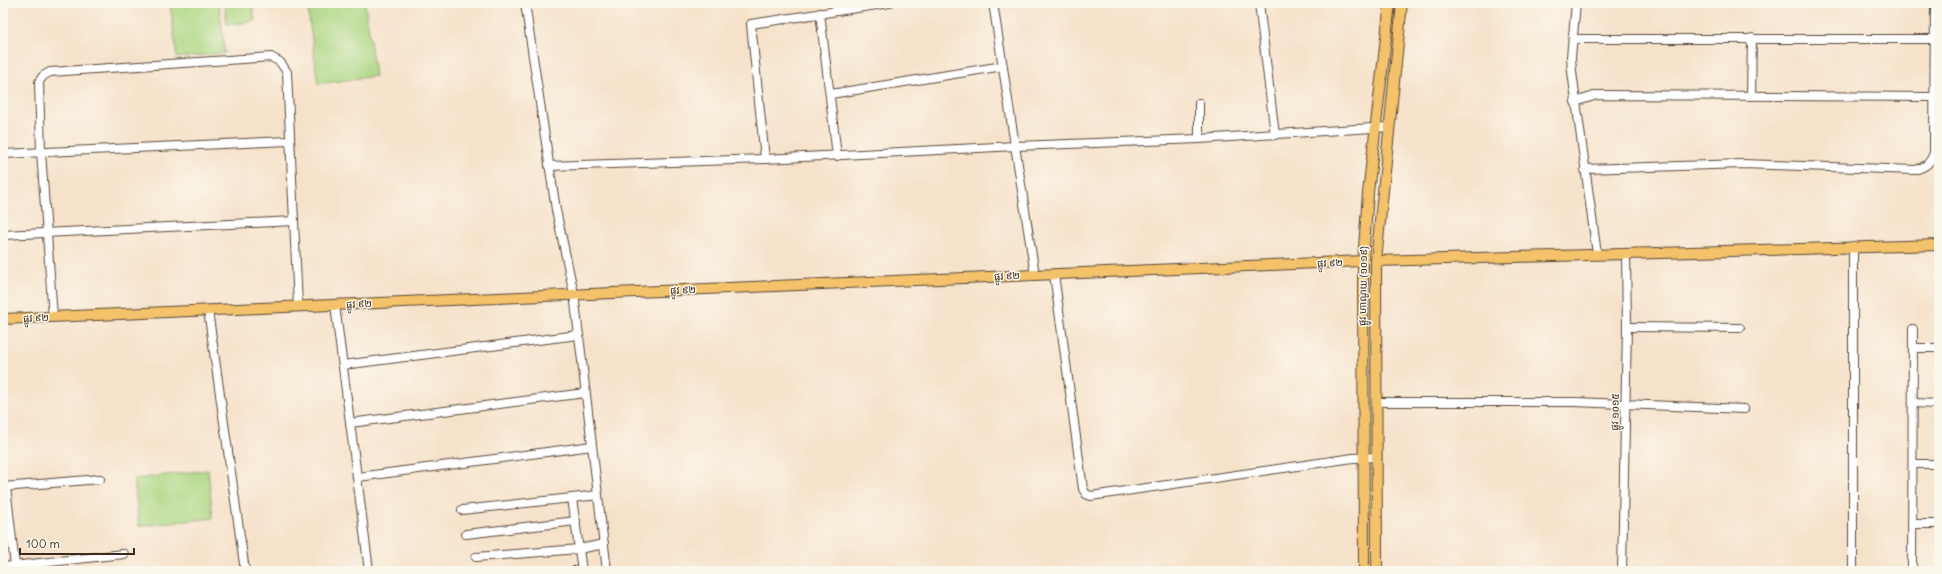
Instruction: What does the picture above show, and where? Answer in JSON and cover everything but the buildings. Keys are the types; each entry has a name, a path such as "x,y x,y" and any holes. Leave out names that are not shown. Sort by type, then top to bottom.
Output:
{"main road":[{"name":"ផ្លូវ ហាណូយ (១០១៩)","path":"1364,571 1363,261 1365,220 1390,3"},
{"name":"ផ្លូវ ហាណូយ (១០១៩)","path":"1377,571 1376,261 1388,127 1402,3"},
{"path":"1376,261 1939,244"},
{"name":"ផ្លូវ ៩២","path":"3,319 1363,261"}],"street":[{"path":"525,3 549,166 574,294 608,571"},
{"path":"765,159 751,24 890,3"},
{"path":"993,3 1035,275"},
{"path":"1259,3 1275,135"},
{"path":"1576,3 1571,57 1575,102 1597,254"},
{"path":"1585,169 1743,164 1915,170 1924,168 1935,161 1937,39 1935,3"},
{"path":"820,13 831,94 837,156"},
{"path":"1751,96 1752,38"},
{"path":"1573,39 1937,39"},
{"path":"53,317 41,152 39,82 42,76 50,72 271,57 280,62 287,72 298,306"},
{"path":"831,94 1003,66"},
{"path":"1575,102 1598,95 1935,97"},
{"path":"1199,103 1199,139"},
{"path":"549,166 837,156 1016,146 1199,139 1388,127"},
{"path":"3,154 289,140"},
{"path":"3,235 294,221"},
{"path":"1853,246 1853,571"},
{"name":"ផ្លូវ ១០១៥","path":"1622,571 1627,327 1626,253"},
{"path":"1363,261 1376,261"},
{"path":"1054,274 1083,488 1086,494 1091,496 1363,457 1376,457"},
{"path":"335,305 369,571"},
{"path":"208,310 245,571"},
{"path":"1627,327 1740,328"},
{"path":"1912,571 1913,329"},
{"path":"343,365 578,335"},
{"path":"1913,348 1939,348"},
{"path":"350,423 585,392"},
{"path":"1376,402 1576,402 1744,409"},
{"path":"1913,403 1939,404"},
{"path":"358,477 592,446"},
{"path":"1913,464 1939,464"},
{"path":"15,566 4,487 100,479"},
{"path":"462,510 598,495"},
{"path":"572,498 579,549 579,571"},
{"path":"466,534 576,521"},
{"path":"1912,524 1939,524"},
{"path":"476,557 579,549 604,544"},
{"path":"3,567 124,554"}],"green space":[{"path":"170,3 219,3 225,53 177,58"},
{"path":"224,3 252,3 255,21 227,25"},
{"path":"307,3 365,3 375,76 318,84"},
{"path":"208,470 213,518 139,526 134,479"}]}
